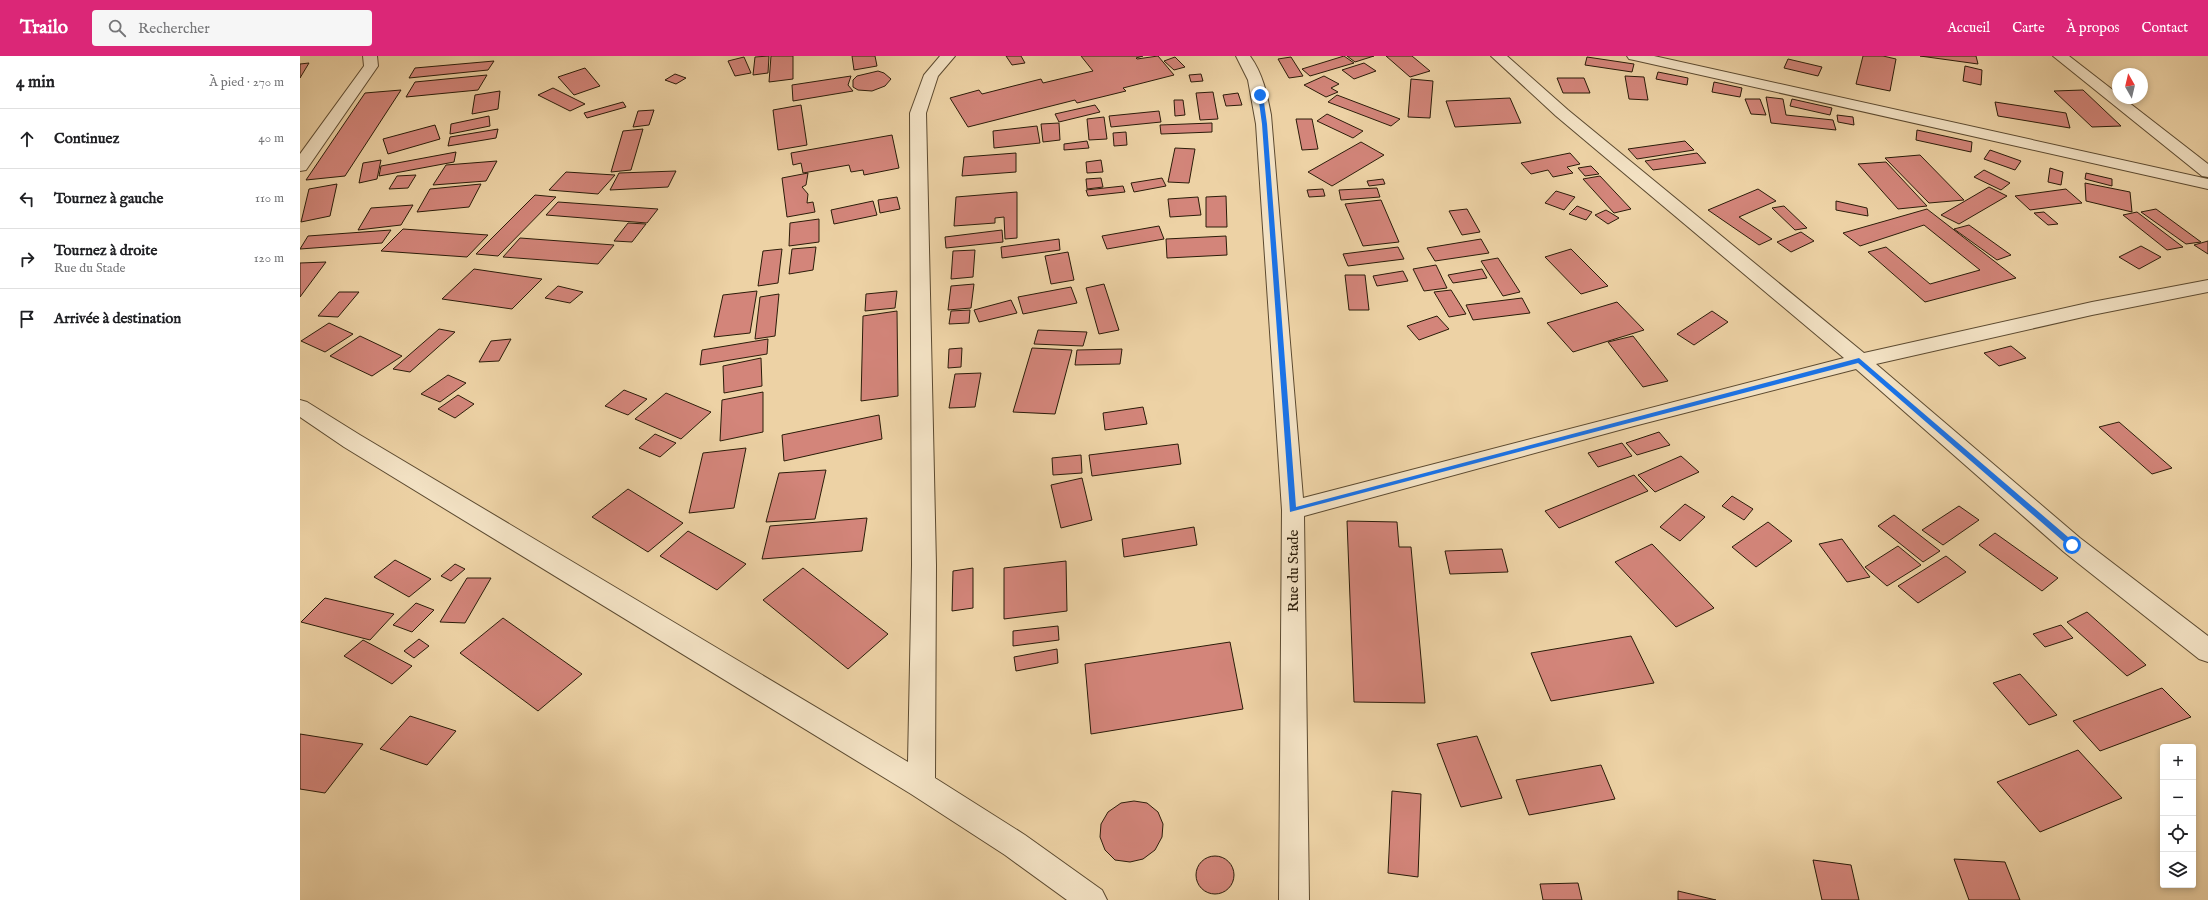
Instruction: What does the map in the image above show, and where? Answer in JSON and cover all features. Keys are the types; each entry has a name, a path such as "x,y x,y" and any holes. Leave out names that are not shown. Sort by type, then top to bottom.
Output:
{"street":[{"path":"300,166 370,66 370,56"},
{"path":"921,785 924,565 918,113 931,75 948,56"},
{"name":"Rue du Stade","path":"1243,56 1248,62 1260,95 1264,124 1293,510 1294,900"},
{"path":"1498,56 1557,109 1859,360 2072,545 2208,651"},
{"path":"1634,56 2208,184"},
{"path":"2060,56 2208,172"},
{"path":"1293,510 1859,360 2127,301 2208,286"},
{"path":"300,408 921,785 1015,846 1092,900"}],"building":[{"path":"769,56 768,73 753,75 755,57"},
{"path":"771,56 793,56 793,79 769,82"},
{"path":"852,56 875,56 877,66 854,70"},
{"path":"1006,56 1021,56 1025,63 1012,65"},
{"path":"1081,56 1143,56 1136,58 1137,59 1158,56 1174,75 1123,88 1126,91 1077,103 1075,100 968,127 950,98 979,90 982,94 1041,79 1043,83 1093,71"},
{"path":"1344,56 1354,63 1310,76 1302,69"},
{"path":"1347,56 1374,56 1355,62"},
{"path":"1386,56 1412,56 1430,71 1410,77"},
{"path":"1863,56 1883,56 1896,59 1890,91 1856,84"},
{"path":"1920,56 1976,56 1978,64"},
{"path":"744,57 751,73 735,76 728,61"},
{"path":"1175,57 1185,67 1174,70 1164,61"},
{"path":"1291,57 1303,76 1289,78 1278,59"},
{"path":"1587,57 1634,64 1632,72 1585,65"},
{"path":"1788,59 1822,67 1818,76 1784,68"},
{"path":"494,61 488,70 409,78 415,68"},
{"path":"309,63 300,78 300,64"},
{"path":"1364,63 1376,71 1354,79 1342,70"},
{"path":"1965,66 1982,70 1981,85 1963,81"},
{"path":"585,68 600,86 574,95 558,77"},
{"path":"878,71 884,73 891,79 885,86 872,91 858,90 853,87 853,80 857,76"},
{"path":"1658,72 1688,78 1687,85 1656,79"},
{"path":"675,74 686,78 676,84 665,80"},
{"path":"1201,74 1203,81 1191,82 1189,75"},
{"path":"487,75 478,90 406,97 415,82"},
{"path":"851,76 848,85 853,91 793,101 792,85"},
{"path":"1324,76 1339,84 1331,88 1338,92 1326,97 1304,85"},
{"path":"1625,76 1644,77 1648,100 1629,99"},
{"path":"1557,78 1584,78 1590,93 1563,93"},
{"path":"1411,79 1433,81 1430,118 1408,117"},
{"path":"1714,82 1742,88 1740,97 1712,92"},
{"path":"553,88 585,104 570,111 538,95"},
{"path":"401,90 345,176 306,180 365,93"},
{"path":"2083,90 2121,126 2092,127 2054,91"},
{"path":"500,91 498,109 472,114 475,95"},
{"path":"1213,92 1218,119 1200,120 1196,93"},
{"path":"1238,93 1242,105 1226,106 1223,95"},
{"path":"1337,95 1400,119 1391,126 1328,102"},
{"path":"1766,97 1783,99 1786,115 1833,120 1836,130 1771,123"},
{"path":"1510,98 1521,123 1455,127 1446,101"},
{"path":"1745,99 1760,99 1766,115 1751,114"},
{"path":"1792,99 1832,108 1830,115 1790,106"},
{"path":"1174,100 1183,100 1185,115 1175,116"},
{"path":"623,102 626,107 587,118 584,113"},
{"path":"1995,102 2066,113 2070,128 1998,116"},
{"path":"801,105 807,145 778,150 773,110"},
{"path":"1095,105 1100,112 1059,122 1055,114"},
{"path":"654,110 649,125 633,127 638,111"},
{"path":"1159,111 1161,122 1111,127 1109,116"},
{"path":"1327,114 1363,131 1353,138 1317,121"},
{"path":"1837,115 1853,117 1854,125 1838,122"},
{"path":"489,116 490,126 450,134 451,124"},
{"path":"1104,117 1107,139 1089,140 1087,119"},
{"path":"1296,119 1312,119 1318,149 1302,150"},
{"path":"1059,123 1060,140 1043,142 1041,124"},
{"path":"1212,123 1212,132 1161,134 1160,125"},
{"path":"435,125 440,139 388,154 383,139"},
{"path":"1037,126 1040,143 994,148 993,131"},
{"path":"498,129 496,138 448,146 450,137"},
{"path":"643,129 631,170 611,172 623,131"},
{"path":"1917,130 1972,142 1971,152 1916,140"},
{"path":"1126,132 1127,145 1114,146 1113,133"},
{"path":"892,135 899,168 864,175 863,170 851,172 849,165 803,173 801,163 793,165 791,153"},
{"path":"1087,141 1089,148 1064,150 1064,144"},
{"path":"1685,141 1694,150 1637,159 1628,149"},
{"path":"1361,142 1384,155 1332,186 1308,172"},
{"path":"1175,148 1195,149 1189,183 1168,182"},
{"path":"1990,150 2021,161 2015,170 1984,159"},
{"path":"456,152 454,162 379,176 381,166"},
{"path":"1016,153 1016,172 962,176 964,157"},
{"path":"1570,153 1580,164 1567,167 1573,173 1553,177 1548,170 1531,174 1521,163"},
{"path":"1697,153 1706,163 1653,170 1645,161"},
{"path":"1920,155 1964,200 1929,203 1885,158"},
{"path":"381,160 377,179 359,183 363,163"},
{"path":"1101,160 1103,172 1087,173 1086,162"},
{"path":"497,161 486,181 433,185 446,165"},
{"path":"1886,162 1927,206 1898,209 1858,164"},
{"path":"1591,166 1599,174 1585,176 1578,168"},
{"path":"2050,168 2063,172 2061,185 2048,182"},
{"path":"1984,170 2010,183 2001,190 1974,177"},
{"path":"676,171 668,187 610,190 619,173"},
{"path":"566,172 615,175 598,194 549,190"},
{"path":"808,173 806,185 802,187 808,194 807,203 813,202 815,212 787,217 782,178"},
{"path":"2086,173 2112,179 2112,186 2085,179"},
{"path":"416,175 408,188 389,189 397,176"},
{"path":"1600,176 1631,209 1614,213 1583,179"},
{"path":"1101,178 1103,187 1087,189 1086,179"},
{"path":"1162,178 1166,186 1134,192 1131,183"},
{"path":"1383,179 1385,184 1369,186 1367,181"},
{"path":"2085,183 2130,192 2132,212 2086,201"},
{"path":"337,184 330,216 301,222 309,189"},
{"path":"481,184 469,207 417,212 430,189"},
{"path":"1123,186 1125,192 1088,196 1086,190"},
{"path":"1989,187 2007,196 1959,224 1941,215"},
{"path":"1377,188 1380,197 1341,200 1339,190"},
{"path":"1323,189 1325,196 1309,197 1307,190"},
{"path":"1758,189 1776,201 1739,217 1772,239 1759,245 1708,210"},
{"path":"2066,189 2082,203 2030,210 2015,196"},
{"path":"1556,191 1575,197 1564,210 1545,203"},
{"path":"1017,192 1017,238 1005,239 1004,217 995,218 995,223 954,226 956,197"},
{"path":"535,195 556,197 498,256 476,254"},
{"path":"1226,196 1227,227 1206,227 1206,197"},
{"path":"897,197 900,209 880,213 878,200"},
{"path":"1198,197 1201,215 1170,217 1168,199"},
{"path":"1381,200 1399,242 1363,246 1345,204"},
{"path":"873,201 877,215 834,224 831,210"},
{"path":"1836,201 1867,208 1868,216 1836,210"},
{"path":"558,202 658,209 647,223 546,215"},
{"path":"413,205 401,225 358,230 371,208"},
{"path":"1577,206 1592,212 1586,220 1569,214"},
{"path":"1784,206 1807,228 1795,230 1772,208"},
{"path":"1467,209 1480,232 1462,235 1449,211"},
{"path":"1927,209 2016,278 1925,302 1868,252 1886,247 1930,284 1980,270 1924,225 1860,246 1843,233"},
{"path":"2156,209 2201,242 2186,244 2141,212"},
{"path":"1606,210 1619,218 1608,224 1595,215"},
{"path":"2044,212 2058,224 2048,225 2034,213"},
{"path":"2137,212 2183,247 2167,250 2123,215"},
{"path":"819,219 819,242 789,246 790,223"},
{"path":"628,223 646,224 632,242 614,241"},
{"path":"1969,225 2011,255 1997,260 1954,229"},
{"path":"1159,226 1164,239 1107,249 1102,236"},
{"path":"403,229 488,235 467,257 381,251"},
{"path":"391,230 382,243 300,249 308,236"},
{"path":"1002,230 1003,242 946,248 945,237"},
{"path":"1801,232 1814,241 1791,252 1777,242"},
{"path":"1226,236 1227,255 1167,258 1166,239"},
{"path":"520,238 614,245 598,264 503,257"},
{"path":"1059,239 1060,250 1002,258 1001,247"},
{"path":"1481,239 1489,253 1435,261 1427,248"},
{"path":"2208,241 2208,254 2194,245"},
{"path":"2141,246 2161,257 2139,269 2119,257"},
{"path":"816,247 813,270 789,274 792,249"},
{"path":"1398,247 1404,259 1348,266 1343,254"},
{"path":"782,249 778,283 758,286 763,251"},
{"path":"1571,249 1608,286 1581,294 1545,257"},
{"path":"975,250 973,277 951,279 953,251"},
{"path":"1068,252 1074,280 1051,284 1045,256"},
{"path":"1498,258 1520,292 1503,296 1481,261"},
{"path":"326,262 300,297 300,263"},
{"path":"1436,265 1447,288 1424,291 1413,269"},
{"path":"474,269 542,279 512,309 442,299"},
{"path":"1482,269 1487,278 1453,283 1448,275"},
{"path":"1403,271 1408,281 1377,286 1373,276"},
{"path":"1345,275 1365,275 1369,310 1349,310"},
{"path":"974,284 971,308 948,310 951,286"},
{"path":"1104,284 1119,330 1099,334 1086,288"},
{"path":"558,286 583,292 570,303 545,298"},
{"path":"1071,287 1077,303 1023,314 1018,297"},
{"path":"1451,290 1466,314 1449,317 1434,292"},
{"path":"757,291 750,333 714,337 723,295"},
{"path":"897,291 895,308 865,311 866,294"},
{"path":"339,292 359,292 338,317 318,316"},
{"path":"779,294 775,336 755,339 760,297"},
{"path":"1522,298 1530,313 1473,320 1466,305"},
{"path":"1011,300 1017,313 979,322 974,310"},
{"path":"1617,302 1644,330 1573,352 1547,323"},
{"path":"970,310 969,323 949,324 951,311"},
{"path":"897,311 898,396 861,401 863,316"},
{"path":"1712,311 1728,322 1694,345 1677,334"},
{"path":"1437,316 1449,329 1419,340 1407,326"},
{"path":"329,323 353,334 325,352 301,341"},
{"path":"439,329 455,332 410,372 393,369"},
{"path":"1038,330 1087,332 1083,346 1034,344"},
{"path":"360,336 402,356 372,376 330,356"},
{"path":"1633,336 1668,381 1643,387 1608,342"},
{"path":"511,339 499,361 479,362 491,341"},
{"path":"768,339 767,354 700,365 702,350"},
{"path":"2011,346 2026,358 1999,366 1984,353"},
{"path":"962,348 961,367 948,368 949,349"},
{"path":"1032,348 1072,350 1055,414 1013,412"},
{"path":"1122,349 1120,364 1075,365 1077,350"},
{"path":"761,358 762,386 724,393 723,366"},
{"path":"981,373 975,407 949,408 955,374"},
{"path":"448,375 466,383 440,402 421,394"},
{"path":"624,390 647,399 628,415 605,406"},
{"path":"763,392 763,432 720,441 722,400"},
{"path":"666,393 711,412 681,439 635,419"},
{"path":"458,395 474,404 455,418 438,409"},
{"path":"1143,407 1147,424 1105,430 1103,413"},
{"path":"879,415 882,439 784,461 782,435"},
{"path":"2119,422 2172,468 2152,474 2099,427"},
{"path":"1659,432 1670,445 1637,455 1626,443"},
{"path":"655,434 676,443 660,457 639,448"},
{"path":"1622,443 1632,456 1598,467 1588,453"},
{"path":"1178,444 1181,464 1092,476 1089,455"},
{"path":"746,448 734,508 689,513 703,453"},
{"path":"1081,455 1082,473 1053,475 1052,458"},
{"path":"1681,456 1699,472 1655,492 1638,475"},
{"path":"826,470 815,519 766,522 779,473"},
{"path":"1634,475 1648,491 1559,528 1545,511"},
{"path":"1082,478 1092,520 1061,528 1051,485"},
{"path":"628,489 683,523 648,552 592,517"},
{"path":"1732,496 1753,509 1744,520 1722,506"},
{"path":"1685,504 1705,517 1680,541 1660,527"},
{"path":"1959,506 1979,520 1943,545 1922,530"},
{"path":"1894,515 1940,551 1923,562 1878,526"},
{"path":"867,518 862,551 762,559 770,526"},
{"path":"1347,521 1397,522 1399,547 1411,547 1425,703 1354,702"},
{"path":"1768,522 1792,541 1756,567 1732,547"},
{"path":"1194,527 1197,545 1124,557 1122,539"},
{"path":"688,531 746,564 717,590 660,556"},
{"path":"1995,533 2058,578 2042,591 1979,545"},
{"path":"1842,539 1870,577 1847,582 1819,544"},
{"path":"1652,544 1714,608 1676,627 1615,562"},
{"path":"1898,546 1921,565 1887,586 1865,567"},
{"path":"1502,549 1508,572 1450,574 1445,551"},
{"path":"1946,556 1966,572 1918,603 1898,586"},
{"path":"395,560 431,579 409,597 374,577"},
{"path":"1066,561 1067,611 1004,619 1004,568"},
{"path":"455,564 465,569 451,581 441,576"},
{"path":"803,568 888,634 848,669 763,600"},
{"path":"973,568 973,608 952,611 953,571"},
{"path":"467,578 491,578 465,623 440,622"},
{"path":"325,598 394,614 370,640 301,622"},
{"path":"416,603 434,610 412,632 393,625"},
{"path":"2087,612 2146,665 2127,676 2067,622"},
{"path":"503,618 582,674 538,711 460,653"},
{"path":"2061,625 2073,638 2045,647 2033,634"},
{"path":"1058,626 1059,640 1013,646 1013,631"},
{"path":"1631,636 1654,683 1551,701 1531,653"},
{"path":"419,639 429,646 414,658 404,651"},
{"path":"363,640 412,666 392,684 344,656"},
{"path":"1230,642 1243,709 1091,734 1085,664"},
{"path":"1057,649 1058,663 1016,671 1014,657"},
{"path":"2020,674 2057,715 2029,725 1993,683"},
{"path":"2162,688 2191,717 2100,751 2073,721"},
{"path":"410,716 456,731 427,765 380,749"},
{"path":"300,734 363,744 325,793 300,789"},
{"path":"1477,736 1502,798 1461,807 1437,744"},
{"path":"2078,750 2122,798 2040,832 1997,782"},
{"path":"1601,765 1615,799 1529,815 1516,780"},
{"path":"1392,791 1421,794 1418,877 1388,873"},
{"path":"1134,801 1147,803 1158,812 1163,824 1162,837 1155,850 1143,859 1130,862 1115,860 1105,850 1100,837 1101,824 1108,812 1121,803"},
{"path":"1211,856 1219,856 1226,859 1231,864 1234,875 1231,886 1226,891 1219,894 1211,894 1204,891 1199,886 1196,879 1196,871 1199,864 1204,859"},
{"path":"1954,859 2005,862 2020,900 1969,900"},
{"path":"1813,860 1851,865 1859,900 1822,900"},
{"path":"1578,883 1582,900 1543,900 1540,884"},
{"path":"1678,891 1716,900 1678,900"}],"route":[{"path":"1260,95 1264,124 1293,510 1859,360 2072,545"}]}
